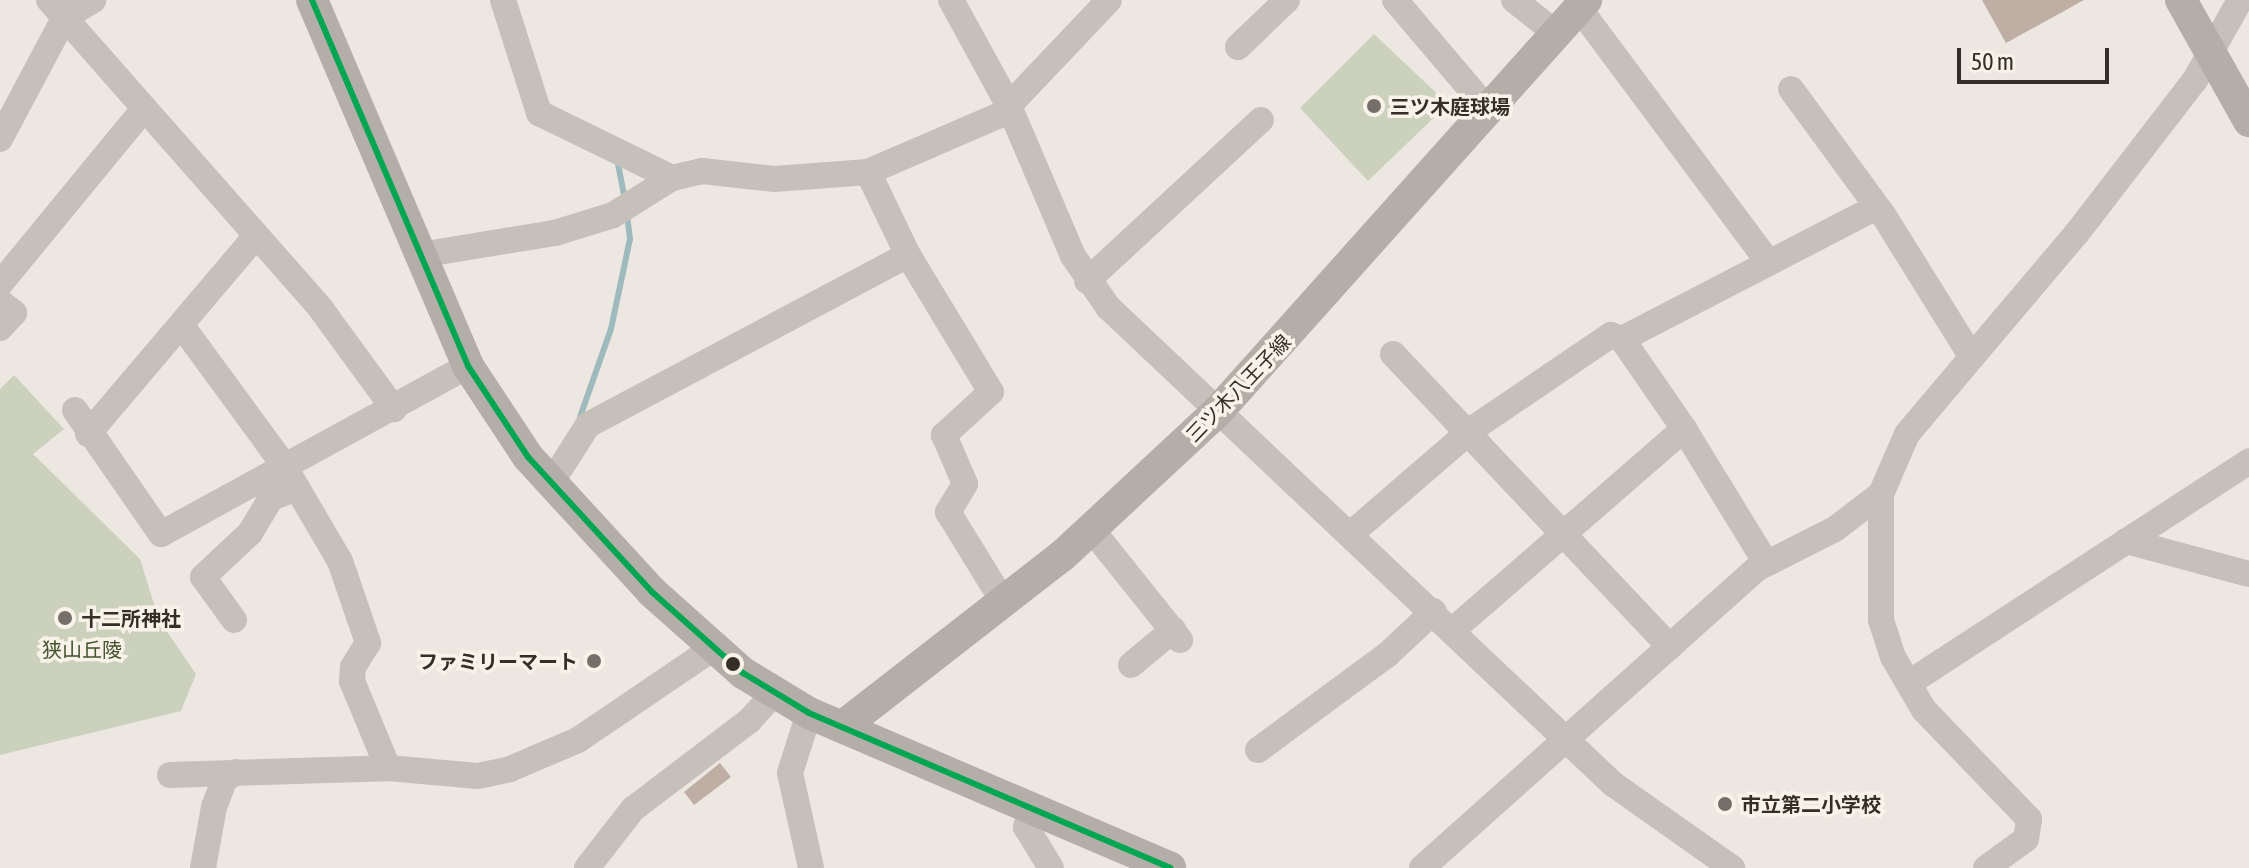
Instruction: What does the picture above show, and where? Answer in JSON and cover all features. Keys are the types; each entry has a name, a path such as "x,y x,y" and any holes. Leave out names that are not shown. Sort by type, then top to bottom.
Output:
{"main road":[{"path":"312,0 468,366 551,483 712,649 773,694 809,713 1170,868"},
{"path":"2181,0 2249,121"},
{"name":"三ツ木八王子線","path":"842,727 1004,603 1092,530 1218,411 1583,4"}],"street":[{"path":"57,8 93,0"},
{"path":"503,0 539,113 672,178"},
{"path":"951,0 1009,106 1087,281 1218,411 1353,532 1565,739 1627,795 1732,868"},
{"path":"420,255 540,236 613,215 672,178 702,171 774,179 868,172 1009,106 1109,0"},
{"path":"1238,47 1287,0"},
{"path":"1395,0 1489,111"},
{"path":"1514,0 1557,34"},
{"path":"1986,868 2026,839 2029,819 1924,710 1909,683 1881,620 1881,494 1907,434 1970,354 2077,233 2213,56 2240,0"},
{"path":"1583,4 1768,262"},
{"path":"57,8 143,110 321,309 394,409"},
{"path":"0,139 57,8"},
{"path":"1793,105 1873,209 1884,216 1970,354"},
{"path":"0,284 143,110"},
{"path":"1087,281 1261,120"},
{"path":"868,172 908,255 991,392 944,435 965,484 948,512 1004,603"},
{"path":"1622,339 1873,209"},
{"path":"88,434 255,237"},
{"path":"551,483 588,425 908,255"},
{"path":"0,302 14,313 0,328"},
{"path":"182,326 283,464 340,561 368,643 352,681 388,768"},
{"path":"1353,532 1471,430 1611,335 1622,339 1684,429 1766,563"},
{"path":"1393,354 1471,430 1670,647"},
{"path":"75,410 88,434 161,534 283,464 394,409 468,366"},
{"path":"1454,629 1684,429"},
{"path":"1909,683 2249,461"},
{"path":"234,620 203,577 250,533 271,498 297,488"},
{"path":"1422,868 1766,563 1835,529 1881,494"},
{"path":"1092,530 1177,635 1131,665"},
{"path":"2126,541 2249,574"},
{"path":"1258,750 1387,655 1434,611"},
{"path":"170,775 388,768 478,776 510,769 578,740 712,649"},
{"path":"587,868 633,809 749,721 773,694"},
{"path":"809,713 790,773 811,868"},
{"path":"203,868 214,807 225,779 236,772"},
{"path":"1031,807 1026,827 1051,868"}],"green space":[{"name":"三ツ木庭球場","path":"1374,34 1448,104 1368,181 1300,108"},
{"name":"狭山丘陵","path":"14,375 64,429 33,454 140,559 159,620 196,674 181,711 0,755 0,389"}],"building":[{"path":"1982,0 2084,0 2006,43"},
{"path":"720,763 731,777 694,805 684,792"}],"waterway":[{"path":"618,164 624,195"},
{"path":"580,417 611,329 630,239 627,216"}],"transit line":[{"path":"312,0 468,366 528,457 652,592 743,673 809,713 1170,868"}],"place":[{"name":"三ツ木庭球場","path":"1374,106"},
{"name":"十二所神社","path":"65,618"},
{"name":"ファミリーマート","path":"594,661"},
{"name":"市立第二小学校","path":"1725,804"}]}
